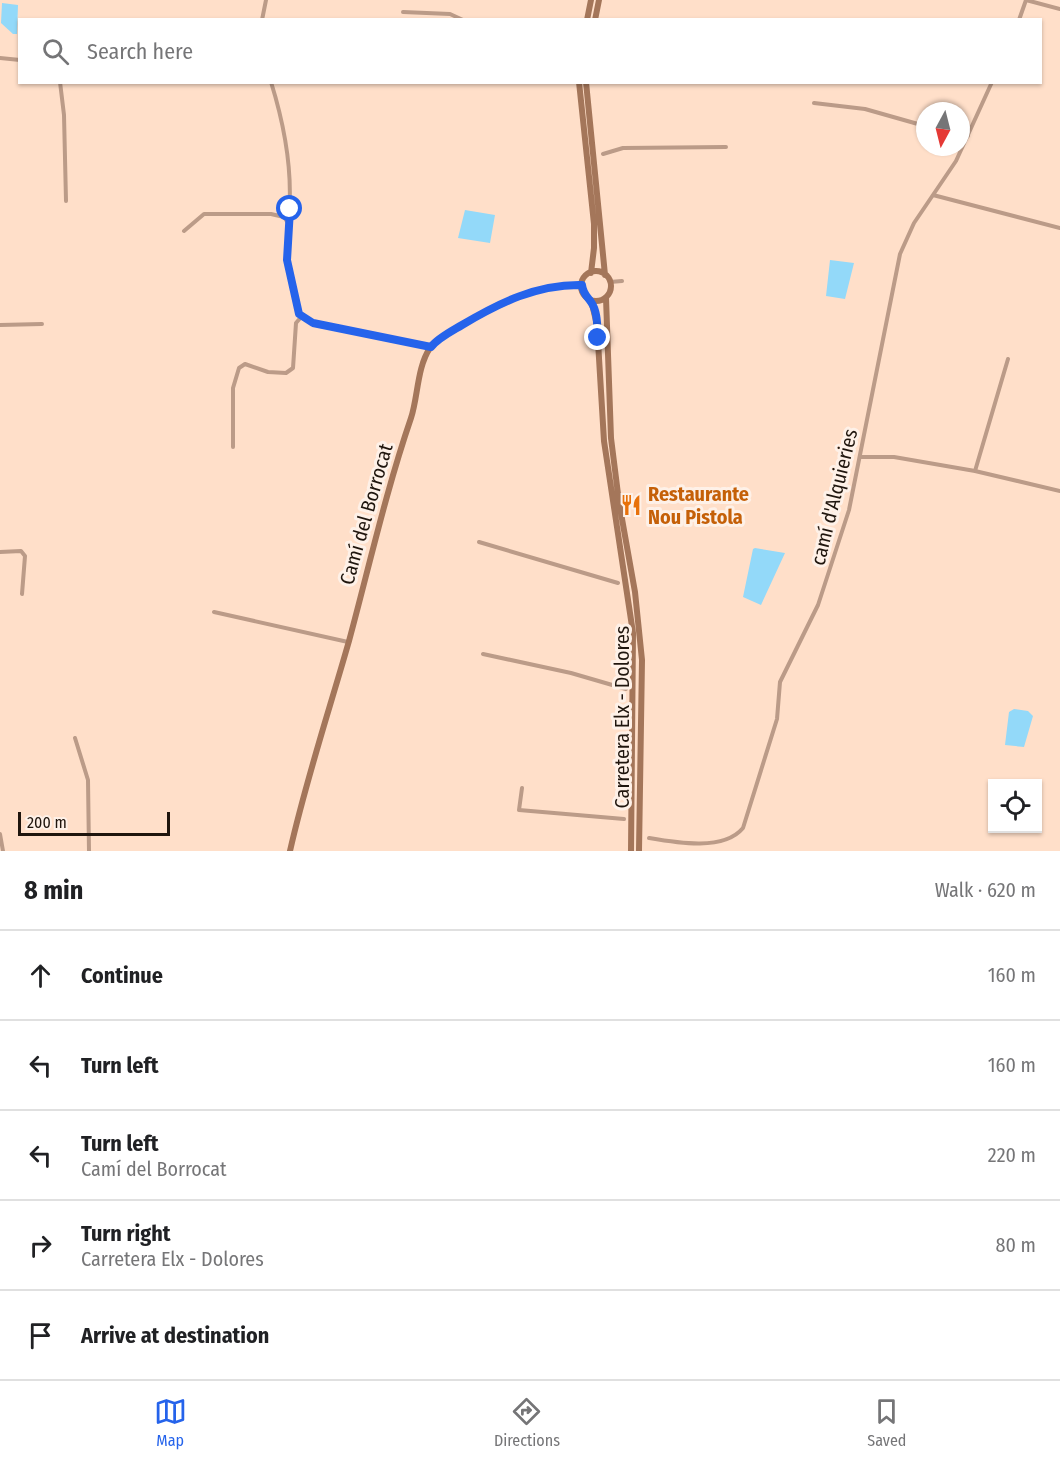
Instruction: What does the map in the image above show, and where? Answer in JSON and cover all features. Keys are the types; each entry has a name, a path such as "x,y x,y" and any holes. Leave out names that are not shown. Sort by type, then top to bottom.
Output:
{"main road":[{"path":"587,18 591,0"},
{"path":"595,18 598,0"},
{"path":"579,84 594,224 591,273 582,285 583,293 591,300 599,301 606,298 610,290 610,282 605,274 586,84"},
{"path":"591,273 605,274"},
{"path":"431,347 453,331 509,300 560,284 582,285"},
{"name":"Carretera Elx - Dolores","path":"606,298 606,379 611,438 619,502 635,592 642,660 639,851"},
{"name":"Carretera Elx - Dolores","path":"591,300 597,325 604,441 633,633 631,851"},
{"name":"Camí del Borrocat","path":"290,851 318,740 348,642 395,463 431,347"}],"street":[{"path":"1020,18 1026,0 1060,9"},
{"path":"262,18 267,1"},
{"path":"403,12 450,14 459,18"},
{"path":"0,58 18,60"},
{"path":"60,84 64,115 66,201"},
{"path":"273,84 283,121 289,172 287,260 299,314 313,323 431,347"},
{"name":"camí d'Alquieries","path":"970,132 991,84"},
{"path":"814,103 865,109 916,123"},
{"path":"603,154 623,148 726,147"},
{"name":"camí d'Alquieries","path":"649,838 716,846 731,842 743,828 777,719 780,682 818,605 834,564 861,457 878,357 900,254 914,223 958,156"},
{"path":"933,195 1060,228"},
{"path":"184,231 204,214 271,214 284,217 288,223"},
{"path":"610,282 621,281"},
{"path":"233,447 233,388 238,368 245,364 268,372 286,373 293,368 296,323 302,316"},
{"path":"0,325 42,324"},
{"path":"975,471 1008,358"},
{"path":"861,457 884,456 975,471 1060,491"},
{"path":"479,542 618,583"},
{"path":"0,552 21,551 25,556 22,594"},
{"path":"214,612 348,642"},
{"path":"483,654 626,689"},
{"path":"75,738 88,780 89,851"},
{"path":"522,788 519,810 624,819"},
{"path":"0,834 3,851"}],"water":[{"path":"2,3 18,5 17,34 13,34 1,23"},
{"path":"465,210 495,215 490,243 458,238"},
{"path":"830,260 854,263 845,299 826,296"},
{"path":"755,548 785,553 761,605 743,597"},
{"path":"1014,709 1028,711 1033,716 1024,747 1005,745 1009,712"}],"place":[{"name":"Restaurante Nou Pistola","path":"631,505"}],"route":[{"path":"290,209 287,260 299,314 313,323 431,347 453,331 509,300 560,284 582,285 583,293 591,300 594,309 598,338"}]}
